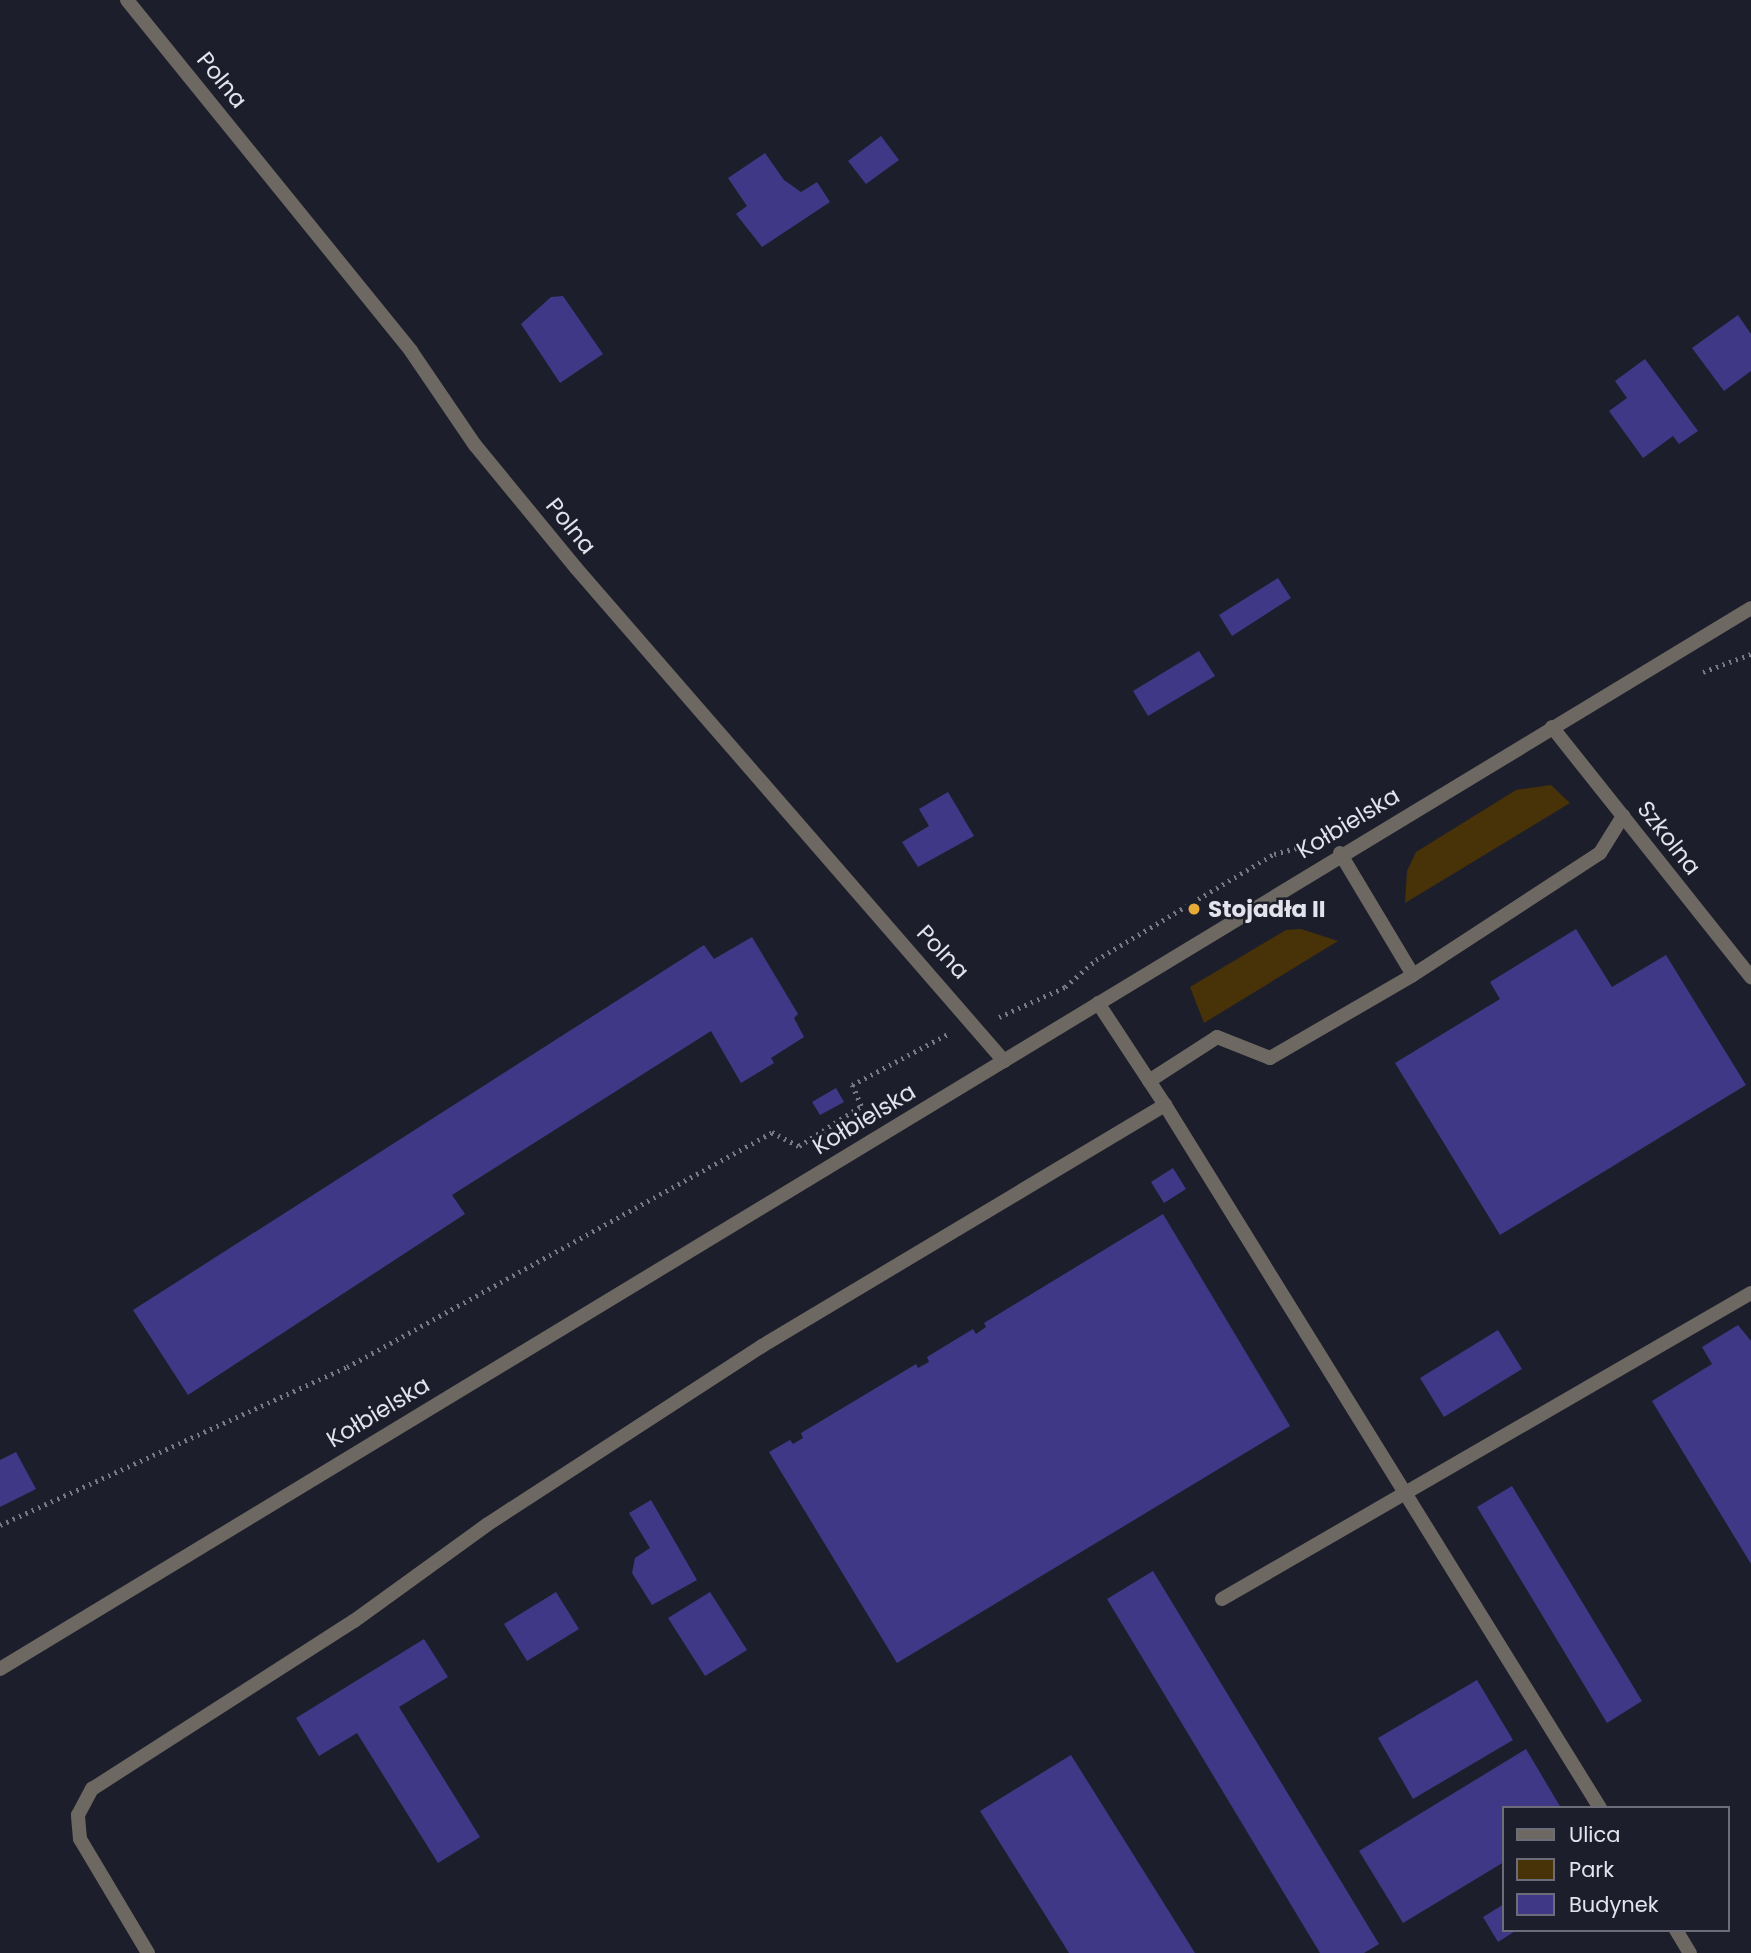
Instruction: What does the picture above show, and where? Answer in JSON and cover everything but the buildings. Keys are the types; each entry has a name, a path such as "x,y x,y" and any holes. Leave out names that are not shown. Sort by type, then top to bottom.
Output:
{"street":[{"name":"Polna","path":"127,0 411,351 475,445 576,568 813,847 976,1024 1004,1061"},
{"name":"Kołbielska","path":"0,1669 1004,1061 1340,853 1751,608"},
{"name":"Szkolna","path":"1552,727 1751,977"},
{"path":"1149,1081 1217,1037 1270,1058 1413,975 1600,853 1623,816"},
{"path":"1340,853 1413,975"},
{"path":"1098,1003 1165,1105 1599,1806"},
{"path":"148,1953 80,1839 82,1802 104,1779 354,1621 488,1524 750,1353 1165,1105"},
{"path":"1222,1600 1751,1293"},
{"path":"1677,1932 1690,1953"}],"path":[{"path":"799,1146 861,1106 852,1085 918,1045 1015,1013 1065,987 1096,960 1274,854 1315,843"},
{"path":"0,1525 346,1367 772,1132 799,1146 823,1171"}],"green space":[{"path":"1551,785 1570,803 1405,903 1407,871 1416,852 1516,790"},
{"path":"1301,929 1338,941 1204,1023 1190,987 1286,930"}],"place":[{"name":"Stojadła II","path":"1194,909"}]}
